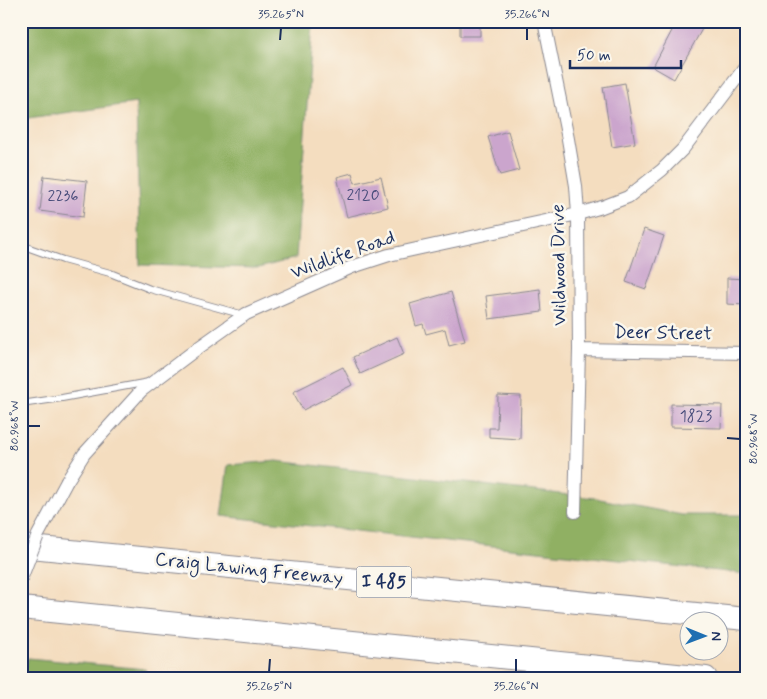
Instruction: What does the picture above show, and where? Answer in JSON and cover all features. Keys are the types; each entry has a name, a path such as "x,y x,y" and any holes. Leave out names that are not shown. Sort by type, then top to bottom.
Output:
{"highway":[{"name":"Craig Lawing Freeway","path":"21,546 746,619"},
{"path":"21,608 706,678"}],"street":[{"name":"Wildwood Drive","path":"544,21 568,140 576,186 578,214 576,512"},
{"name":"Wildlife Road","path":"21,578 38,535 84,454 141,391 244,315 352,268 389,255 578,214 628,197 662,170 684,149 746,66"},
{"name":"Deer Street","path":"578,350 746,353"}],"lane":[{"path":"21,245 63,260 110,272 150,290 244,315"},
{"path":"21,404 155,380"}],"green space":[{"path":"21,21 313,21 296,258 259,268 140,265 136,103 21,119"},
{"path":"277,461 595,498 682,515 746,515 746,574 221,516 228,465"},
{"path":"28,658 145,669 148,678 23,678"}],"building":[{"path":"460,21 480,21 480,36 460,36"},
{"path":"677,21 688,21 702,29 674,79 653,67"},
{"path":"625,83 635,143 612,147 603,87"},
{"path":"508,131 519,170 500,175 488,137"},
{"path":"352,173 355,183 381,177 388,207 347,217 337,177"},
{"path":"44,176 87,181 83,217 40,211"},
{"path":"644,229 664,236 646,289 626,282"},
{"path":"727,278 746,279 746,305 727,304"},
{"path":"540,289 542,312 489,319 486,296"},
{"path":"451,292 465,341 449,345 445,329 426,334 423,324 416,326 410,304"},
{"path":"397,337 404,354 360,374 353,357"},
{"path":"343,367 352,385 303,410 293,392"},
{"path":"498,395 521,396 520,439 489,437 489,428 497,428"},
{"path":"671,404 722,405 721,428 671,427"}]}
